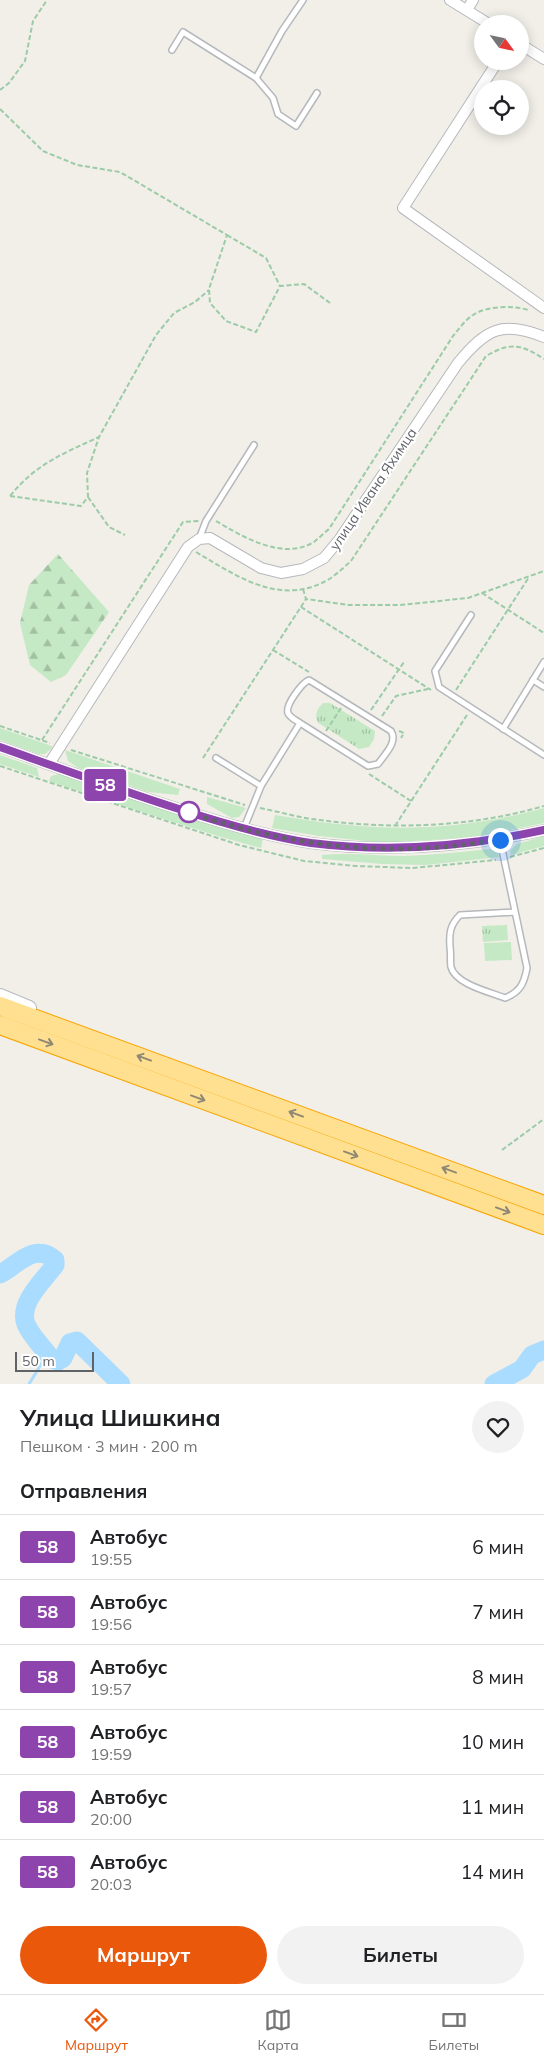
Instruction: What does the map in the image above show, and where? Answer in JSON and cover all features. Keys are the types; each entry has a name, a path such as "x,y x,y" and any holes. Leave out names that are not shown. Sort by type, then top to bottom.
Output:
{"highway":[{"path":"0,1006 544,1205"},
{"path":"0,1025 544,1225"}],"street":[{"path":"450,0 476,15"},
{"path":"468,10 473,0"},
{"path":"529,50 544,59"},
{"path":"492,70 403,208 544,308"},
{"name":"улица Ивана Яхимца","path":"199,539 210,538 261,568 280,573 303,570 324,558 339,540 458,363 475,342 494,330 516,327 544,337"},
{"path":"49,764 188,547 199,539"},
{"path":"0,747 116,789 244,829 310,842 377,848 439,847 500,840 544,830"},
{"path":"0,996 40,1013 76,1033"}],"lane":[{"path":"256,78 282,31 303,0"},
{"path":"172,50 184,32 256,78 273,98 278,114 296,126 317,93"},
{"path":"199,539 206,521 254,445"},
{"path":"470,615 435,671 439,687 544,755"},
{"path":"503,729 544,662"},
{"path":"309,680 345,702 391,731 394,736 393,742 378,764 368,766 291,717 287,712 287,707 303,682 309,680"},
{"path":"533,680 544,687"},
{"path":"244,829 261,786 300,723"},
{"path":"216,758 261,786"},
{"path":"500,840 527,968 524,982 516,993 505,998 463,982 456,977 452,968 449,932 452,922 460,915 515,912"}],"path":[{"path":"0,90 9,83 25,61 32,21 47,0"},
{"path":"0,109 43,151 77,164 120,172 266,258 280,286"},
{"path":"227,235 209,289 210,303 226,320 256,332 280,286"},
{"path":"280,286 304,284 330,303"},
{"path":"99,437 51,459 23,480 10,496 82,506 88,497 88,473 99,437 156,335 174,313 195,302 209,289"},
{"path":"42,740 183,522 214,520 238,534 272,548 297,548 314,542 329,529 453,336 473,315 499,307 529,310"},
{"path":"88,497 109,526 125,535"},
{"path":"306,599 349,605 400,605 468,598 544,571"},
{"path":"452,696 529,576"},
{"path":"203,758 306,599 303,589"},
{"path":"482,593 544,633"},
{"path":"301,607 436,693"},
{"path":"370,712 404,662"},
{"path":"381,718 396,696 429,689"},
{"path":"322,737 345,702"},
{"path":"395,826 468,714 461,710"},
{"path":"0,726 252,807 318,820 395,826 455,824 544,806"},
{"path":"367,773 411,801"},
{"path":"502,1150 544,1119"}],"green space":[{"path":"58,554 109,612 66,675 51,682 30,665 20,623 29,585"},
{"path":"323,703 330,703 375,731 374,739 369,747 359,749 317,722 317,711"},
{"path":"0,728 53,747 45,754 39,754 0,740"},
{"path":"65,750 180,789 178,795 148,792 78,768 68,761"},
{"path":"0,755 37,768 39,777 0,764"},
{"path":"59,774 107,791 109,793 108,801 49,781 51,776"},
{"path":"121,797 188,818 263,838 261,848 117,804"},
{"path":"207,797 246,808 239,817 232,818 207,804"},
{"path":"544,808 544,823 477,837 384,843 319,836 272,828 275,815 344,825 410,828 475,822"},
{"path":"544,836 544,846 511,855 510,851 517,844"},
{"path":"490,849 498,853 499,857 426,865 322,859 322,855 332,854 404,856"},
{"path":"507,925 508,940 483,942 482,926"},
{"path":"511,942 512,960 485,961 484,943"}],"waterway":[{"path":"0,1274 33,1254 48,1255 55,1260 55,1265 33,1292 29,1300 24,1316 28,1329 52,1359 58,1361 63,1358 70,1343 77,1341 121,1384"},
{"path":"494,1384 522,1369 532,1355 544,1350"},
{"path":"29,1384 48,1353"}],"bus line":[{"name":"58","path":"0,747 116,789 244,829 310,842 377,848 439,847 500,840 544,830"}],"route":[{"path":"189,812 244,829 310,842 377,848 439,847 500,840"}]}
